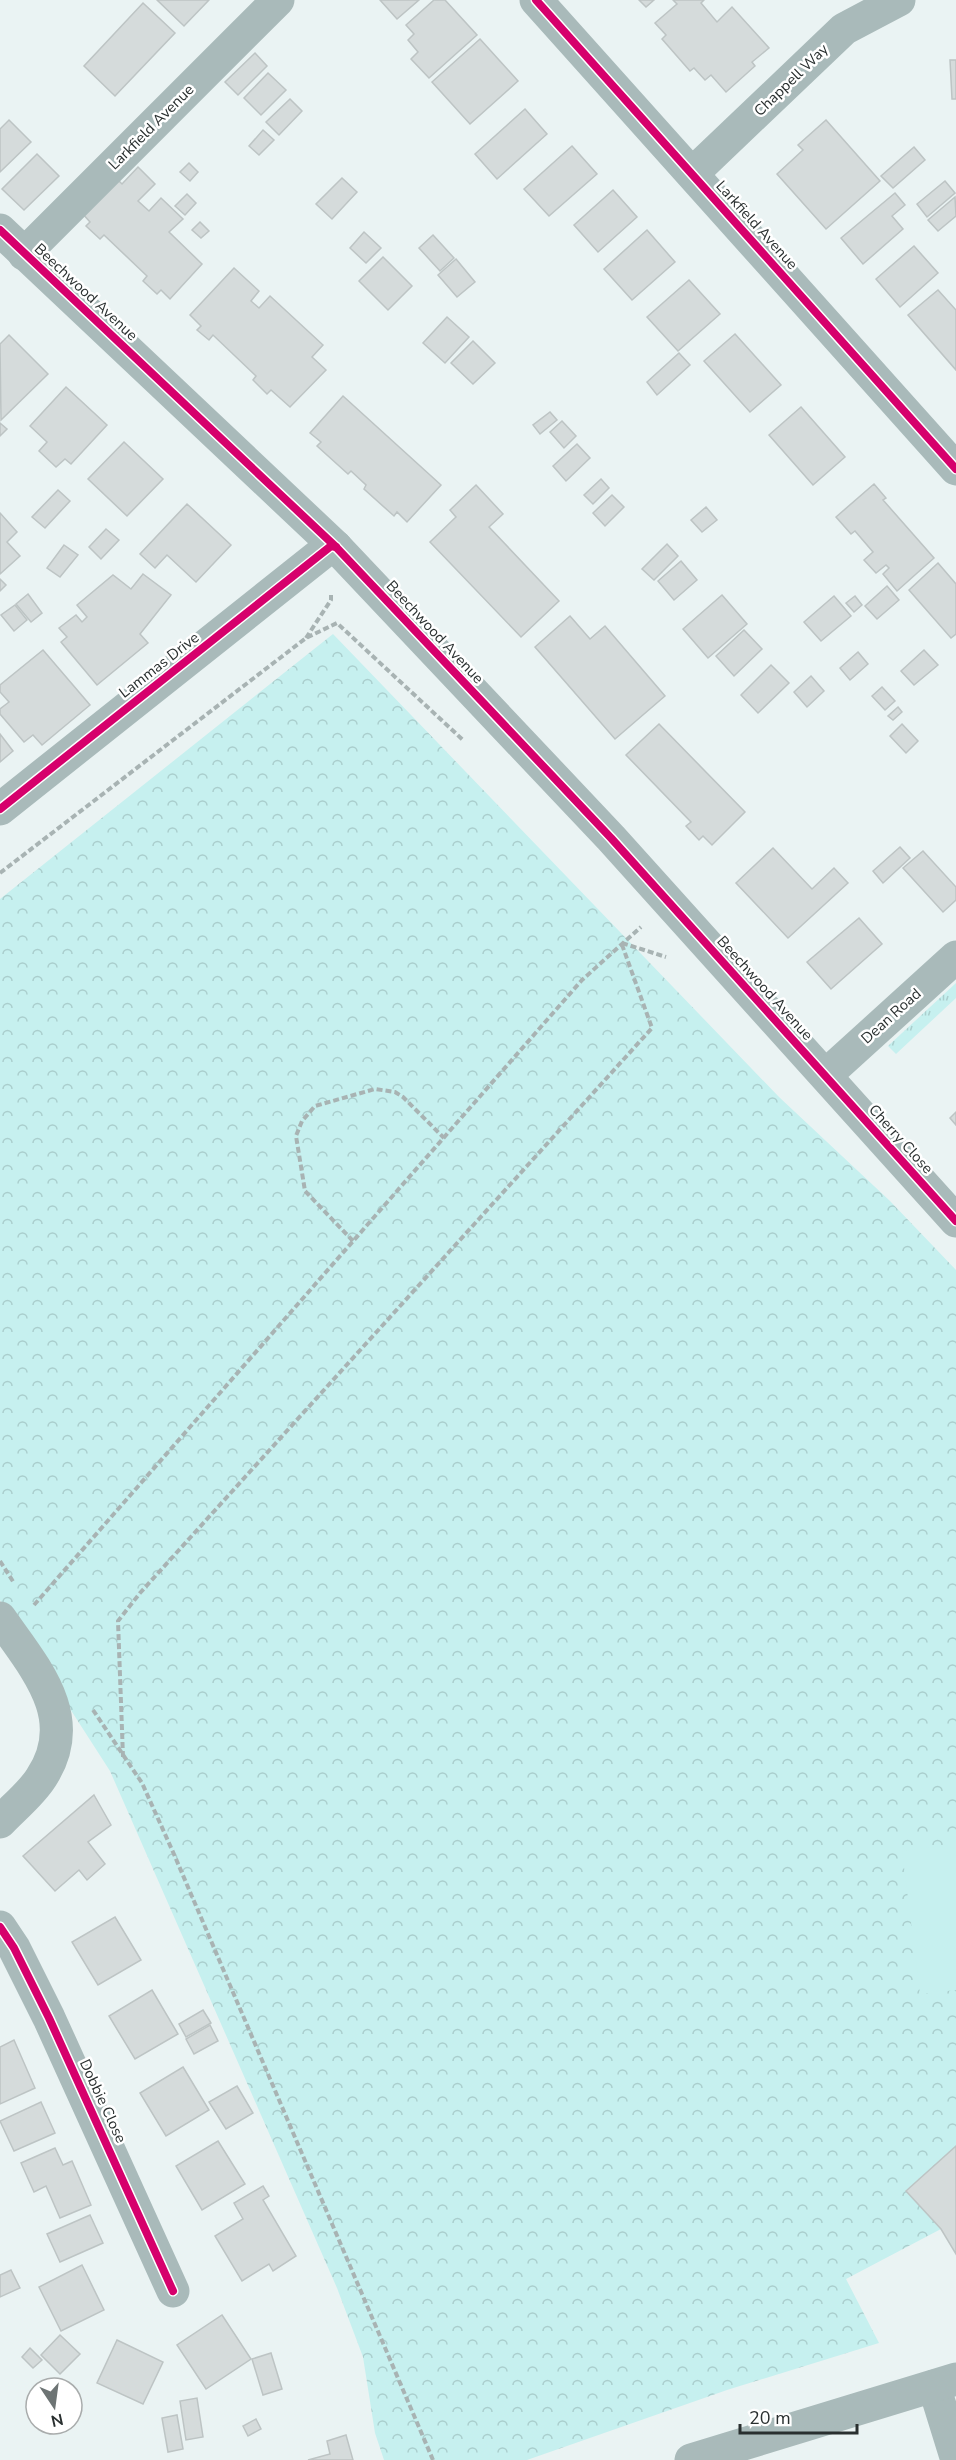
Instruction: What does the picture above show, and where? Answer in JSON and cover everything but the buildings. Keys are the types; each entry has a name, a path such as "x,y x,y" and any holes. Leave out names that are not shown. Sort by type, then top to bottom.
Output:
{"street":[{"name":"Larkfield Avenue","path":"24,254 278,0"},
{"name":"Larkfield Avenue","path":"536,0 956,469"},
{"name":"Chappell Way","path":"693,173 844,29 899,0"},
{"name":"Beechwood Avenue","path":"0,230 336,547 611,838 826,1075"},
{"name":"Lammas Drive","path":"0,808 331,546 336,547"},
{"name":"Dean Road","path":"826,1075 956,957"},
{"name":"Cherry Close","path":"826,1075 956,1221"},
{"path":"0,1822 40,1780 53,1757 58,1736 56,1710 15,1613"},
{"name":"Dobbie Close","path":"0,1927 15,1948 49,2018 173,2291"},
{"path":"691,2460 945,2383 956,2457"}],"path":[{"path":"0,873 306,638"},
{"path":"15,1613 353,1241 582,980 621,942 646,923"},
{"path":"123,1758 118,1621 140,1593 652,1028 621,942"},
{"path":"353,1241 305,1191 301,1180 296,1136 302,1121 315,1106 375,1089 395,1092 403,1097 444,1138"},
{"path":"92,1708 123,1758 142,1783 433,2460"}],"green space":[{"path":"333,634 779,1097 890,1201 956,1270 956,2146 906,2191 941,2229 846,2279 879,2343 727,2390 527,2460 384,2460 375,2433 363,2357 337,2288 110,1771 0,1600 0,899"},
{"path":"956,983 956,998 896,1054 888,1046"},
{"path":"956,1844 956,1990 920,1994 902,1851"}],"cycle path":[{"path":"536,0 956,469"},
{"path":"0,230 336,547 611,838 956,1221"},
{"path":"0,809 331,546 336,547"},
{"path":"0,1927 14,1948 49,2018 173,2291"}]}
